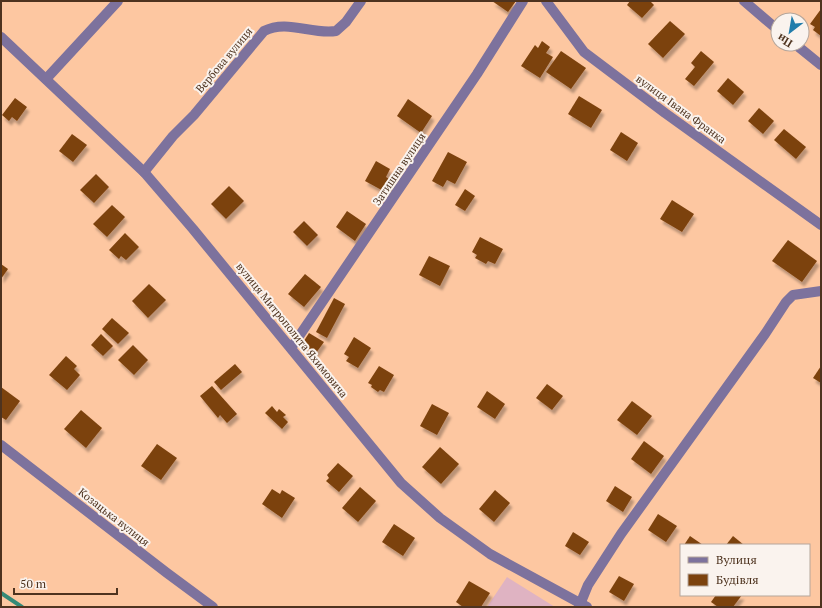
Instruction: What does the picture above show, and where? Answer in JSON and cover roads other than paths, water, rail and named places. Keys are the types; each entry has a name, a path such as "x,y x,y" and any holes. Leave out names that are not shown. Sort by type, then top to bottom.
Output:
{"street":[{"path":"46,79 118,1"},
{"name":"Вербова вулиця","path":"144,172 173,136 194,115 264,31 272,27 283,26 336,31 346,22 361,1"},
{"name":"Затишна вулиця","path":"291,348 477,74 523,1"},
{"name":"вулиця Івана Франка","path":"546,1 584,52 665,113 819,220"},
{"path":"744,1 770,23"},
{"name":"вулиця Митрополита Яхимовича","path":"1,37 144,172 193,229 401,483 440,518 490,554 582,606"},
{"path":"806,52 821,65"},
{"path":"582,606 588,585 621,534 786,302 793,295 821,291"},
{"name":"Козацька вулиця","path":"1,445 166,574 213,607"}],"waterway":[{"path":"1,593 22,607"}]}
